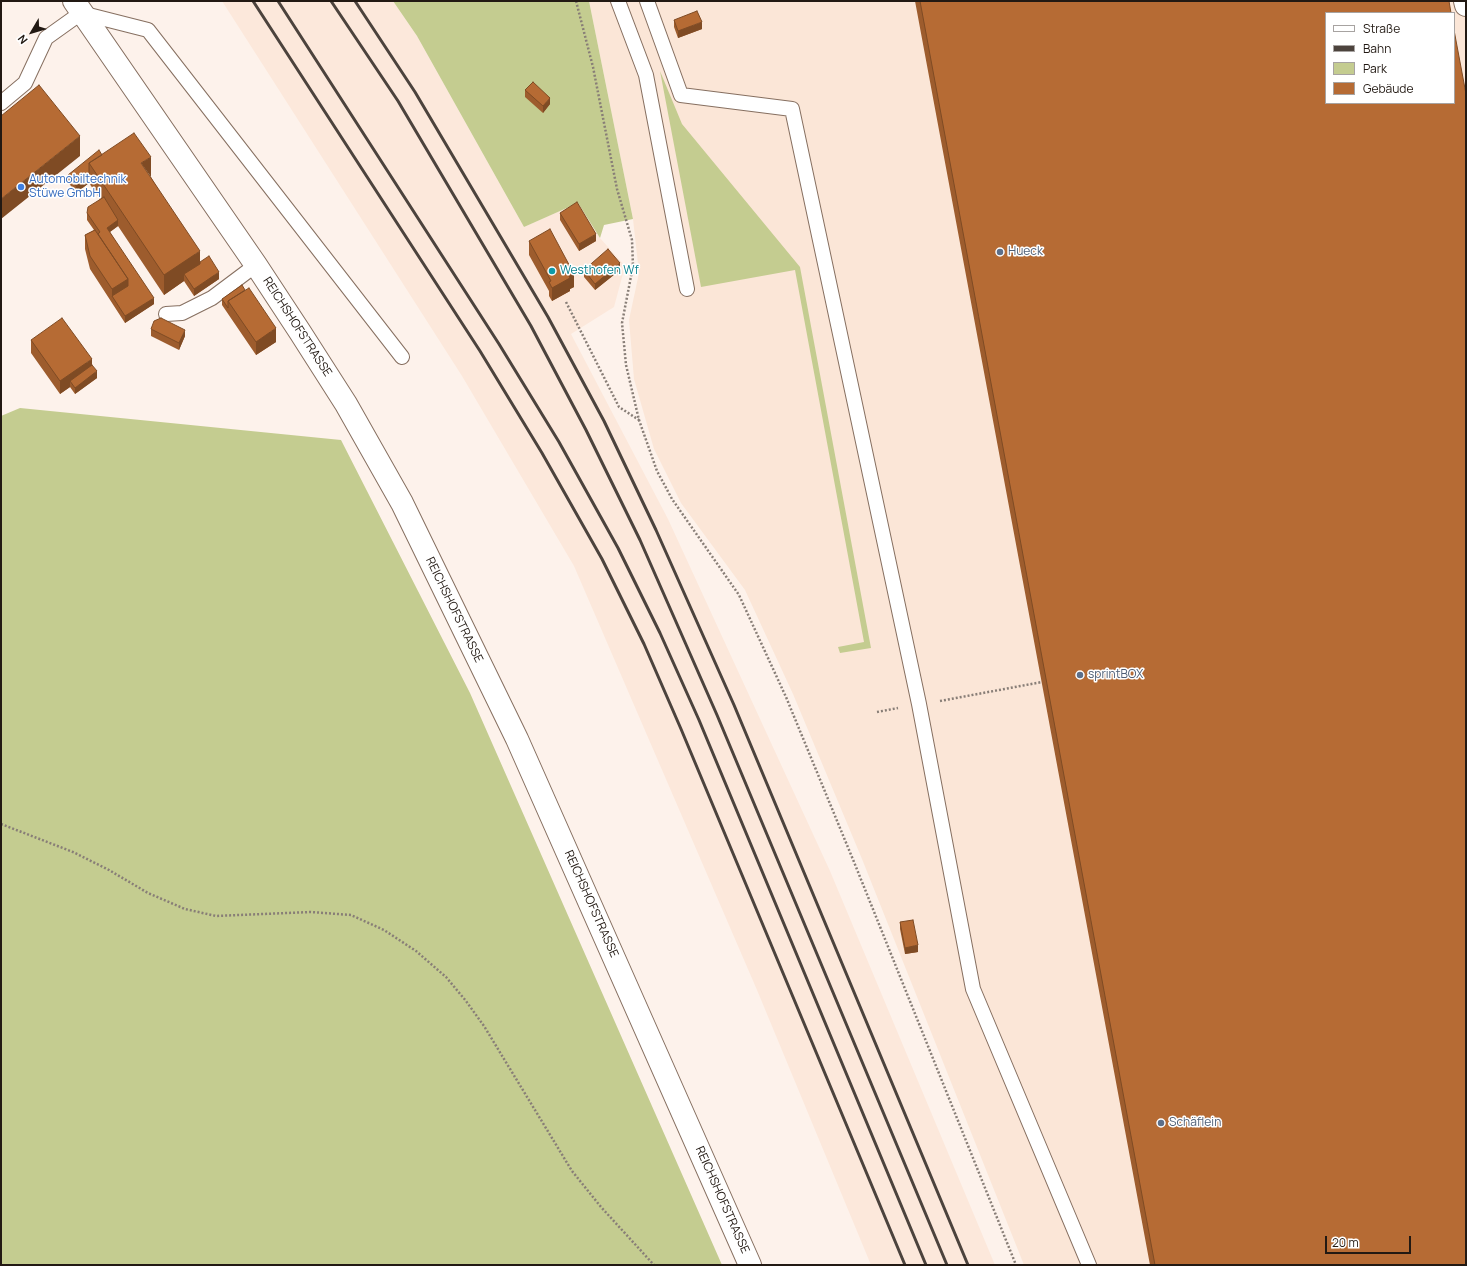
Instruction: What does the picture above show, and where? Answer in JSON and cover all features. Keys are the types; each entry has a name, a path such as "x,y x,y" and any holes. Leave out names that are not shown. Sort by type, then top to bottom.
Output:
{"street":[{"name":"REICHSHOFSTRASSE","path":"78,7 256,265 346,404 409,517 517,739 750,1265"}],"lane":[{"path":"618,1 646,75 687,289"},
{"path":"647,1 681,95 792,109 919,704 973,990 1089,1265"},
{"path":"1,103 25,83 46,38 78,7 148,30 402,357"},
{"path":"166,314 182,313 212,298 256,265"}],"path":[{"path":"576,1 593,67 617,189 632,240 633,266 622,323 626,365 639,420 657,471 672,499 739,595 786,697 1016,1265"},
{"path":"566,302 619,407 639,420"},
{"path":"877,712 1042,682"},
{"path":"1,824 73,852 109,870 148,893 185,909 216,916 311,912 351,915 384,930 416,951 446,977 466,1001 484,1026 572,1171 601,1207 654,1265"}],"shaded area":[{"path":"222,1 393,1 417,36 524,227 579,202 600,238 625,266 614,307 571,334 668,519 830,871 995,1265 871,1265 757,990 574,566 462,376"},
{"path":"589,1 1466,1 1466,1265 1024,1265 862,859 793,694 745,590 681,503 654,449 634,379 629,320 639,273 633,219"}],"green space":[{"path":"393,1 589,1 633,219 604,225 600,238 578,203 524,227 417,36"},
{"path":"660,71 682,124 800,267 871,648 840,653 838,647 864,642 795,270 701,287"},
{"path":"20,408 341,440 470,693 722,1265 1,1265 1,416"}],"building":[{"path":"920,1 1449,1 1451,12 1325,12 1325,104 1455,104 1455,35 1466,94 1466,1265 1155,1265"},
{"path":"697,11 702,22 678,31 674,20"},
{"path":"533,82 550,98 543,106 525,90"},
{"name":"Automobiltechnik Stüwe GmbH","path":"39,85 80,136 1,199 1,116"},
{"path":"134,133 151,157 141,163 200,251 164,275 89,163"},
{"path":"99,150 102,155 89,163 89,176 76,186 68,175"},
{"path":"104,197 118,220 107,228 154,298 125,316 112,296 128,286 128,279 98,234 100,232 87,213 88,207"},
{"path":"577,202 596,234 579,244 560,213"},
{"path":"550,229 574,274 569,276 570,278 552,288 549,282 551,281 529,241"},
{"path":"95,230 128,279 112,289 90,256 85,235"},
{"path":"608,249 620,263 595,284 584,270"},
{"path":"209,256 219,272 194,289 184,274 200,264 200,262"},
{"path":"242,285 245,290 228,301 228,308 222,299"},
{"path":"249,288 276,328 256,342 228,301"},
{"path":"62,318 92,359 60,381 31,340"},
{"path":"161,318 185,330 179,343 151,329 154,321"},
{"path":"92,365 97,371 75,388 70,381"},
{"path":"913,920 918,945 905,948 900,922"}],"railway":[{"path":"253,1 480,351 542,453 602,559 644,644 681,729 905,1265"},
{"path":"278,1 499,344 559,442 618,548 660,633 699,720 926,1265"},
{"path":"331,1 398,101 531,326 586,430 640,540 717,715 947,1265"},
{"path":"355,1 415,92 548,317 604,421 656,530 734,705 968,1265"}],"place":[{"name":"Automobiltechnik Stüwe GmbH","path":"21,187"},
{"name":"Hueck","path":"1000,252"},
{"name":"Westhofen Wf","path":"552,271"},
{"name":"sprintBOX","path":"1080,675"},
{"name":"Schäflein","path":"1161,1123"}]}
